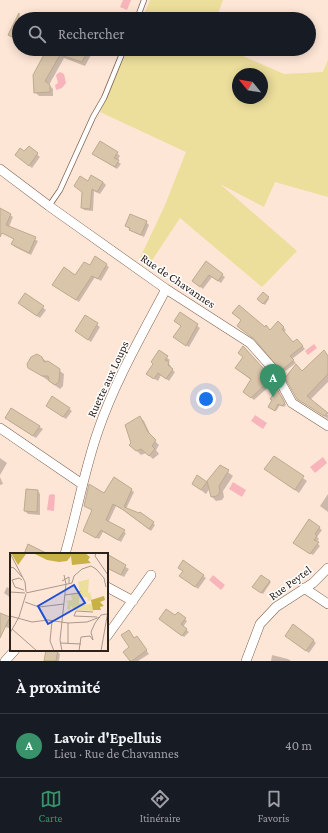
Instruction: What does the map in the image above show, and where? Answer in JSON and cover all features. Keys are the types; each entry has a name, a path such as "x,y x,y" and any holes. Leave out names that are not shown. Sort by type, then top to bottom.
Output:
{"street":[{"name":"Rue de Chavannes","path":"0,169 49,206 166,289 250,343 274,370 292,403 328,426"},
{"name":"Ruette aux Loups","path":"65,553 76,518 82,484 98,430 117,383 166,289"},
{"path":"0,428 82,484"},
{"name":"Rue Peytel","path":"246,661 260,624 276,607 313,583 328,568"},
{"path":"108,635 151,575"},
{"path":"108,588 132,601"},
{"path":"304,588 328,604"},
{"path":"5,661 14,651"}],"lane":[{"path":"140,12 144,0"},
{"path":"49,206 60,190 93,117 104,98 121,56"}],"shaded area":[{"path":"123,0 131,0 127,10 120,7"},
{"path":"150,0 223,0 219,12 145,12"},
{"path":"125,56 243,56 284,74 323,72 328,60 328,197 275,182 264,207 220,184 297,251 262,287 180,218 149,265 140,258 165,205 186,152 100,112"},
{"path":"60,72 64,74 66,83 62,88 56,90 55,85 58,83 56,75"},
{"path":"314,344 317,348 308,355 305,351"},
{"path":"255,415 267,423 263,429 251,421"},
{"path":"323,457 327,463 315,473 310,467"},
{"path":"233,482 246,490 242,497 229,489"},
{"path":"49,495 55,495 54,511 47,510"},
{"path":"213,575 225,585 221,590 209,580"}],"building":[{"path":"12,27 12,37 8,35"},
{"path":"43,56 59,56 45,81 50,85 50,92 34,93 33,75"},
{"path":"63,56 85,56 82,62"},
{"path":"100,141 118,152 114,158 119,160 115,167 92,154"},
{"path":"29,146 38,153 29,166 15,155 20,148 24,151"},
{"path":"91,175 103,182 97,192 92,189 90,209 81,208 82,192 74,186 80,176 88,181"},
{"path":"0,208 11,214 6,225 36,237 29,253 11,244 14,239 2,233 0,237"},
{"path":"130,214 147,221 141,235 129,230 130,228 125,226"},
{"path":"95,256 107,264 98,279 92,276 76,300 52,285 64,267 75,275 84,262 90,265"},
{"path":"206,261 223,274 218,281 209,275 200,287 192,281"},
{"path":"263,292 269,297 263,304 257,299"},
{"path":"25,293 44,306 37,316 18,303"},
{"path":"239,305 265,327 266,325 270,330 278,321 284,327 282,329 293,342 297,339 303,346 290,356 294,360 281,371 254,339 237,326 241,320 232,313"},
{"path":"180,312 198,324 186,346 173,337 181,326 174,321"},
{"path":"85,315 98,323 88,340 75,331"},
{"path":"243,346 272,378 251,398 243,392 251,379 235,368 243,357 238,353"},
{"path":"159,350 168,356 165,360 169,362 168,365 173,369 166,379 158,373 154,379 146,374 153,364 151,362"},
{"path":"324,350 328,356 328,374 307,396 328,413 324,416 297,399 285,378 296,364 302,371"},
{"path":"37,354 42,357 44,362 48,361 60,369 59,382 55,385 49,381 48,376 42,376 28,368 27,364 31,357"},
{"path":"277,389 285,403 282,406 278,404 275,411 268,407 272,400 270,399"},
{"path":"52,396 70,408 63,417 46,406"},
{"path":"11,408 40,426 33,436 5,418"},
{"path":"140,416 148,432 156,440 152,446 155,449 149,456 141,449 136,451 129,445 131,443 125,425"},
{"path":"274,456 304,476 295,490 264,469"},
{"path":"220,465 229,470 219,486 220,492 217,496 211,497 207,481"},
{"path":"197,475 207,482 201,490 192,484"},
{"path":"114,477 132,489 124,507 139,513 140,512 154,522 149,529 113,504 106,520 125,530 118,540 101,530 96,538 83,531 92,510 84,506 89,484 104,493"},
{"path":"26,489 38,490 37,512 24,511"},
{"path":"309,519 320,527 315,534 317,536 314,540 319,542 310,554 293,543"},
{"path":"28,544 46,553 24,553"},
{"path":"108,555 126,565 121,575 108,568"},
{"path":"183,560 204,575 195,587 179,576 183,571 178,568"},
{"path":"261,575 270,581 261,593 252,587"},
{"path":"166,609 175,615 178,612 186,618 181,624 187,629 182,636 159,619"},
{"path":"0,613 10,617 0,638"},
{"path":"293,624 314,640 306,651 285,636"},
{"path":"129,630 134,638 137,636 147,650 132,661 130,661 123,652 129,647 121,635"},
{"path":"46,651 58,651 56,661 44,661"}],"place":[{"name":"Lavoir d'Epelluis","path":"273,397"}]}
